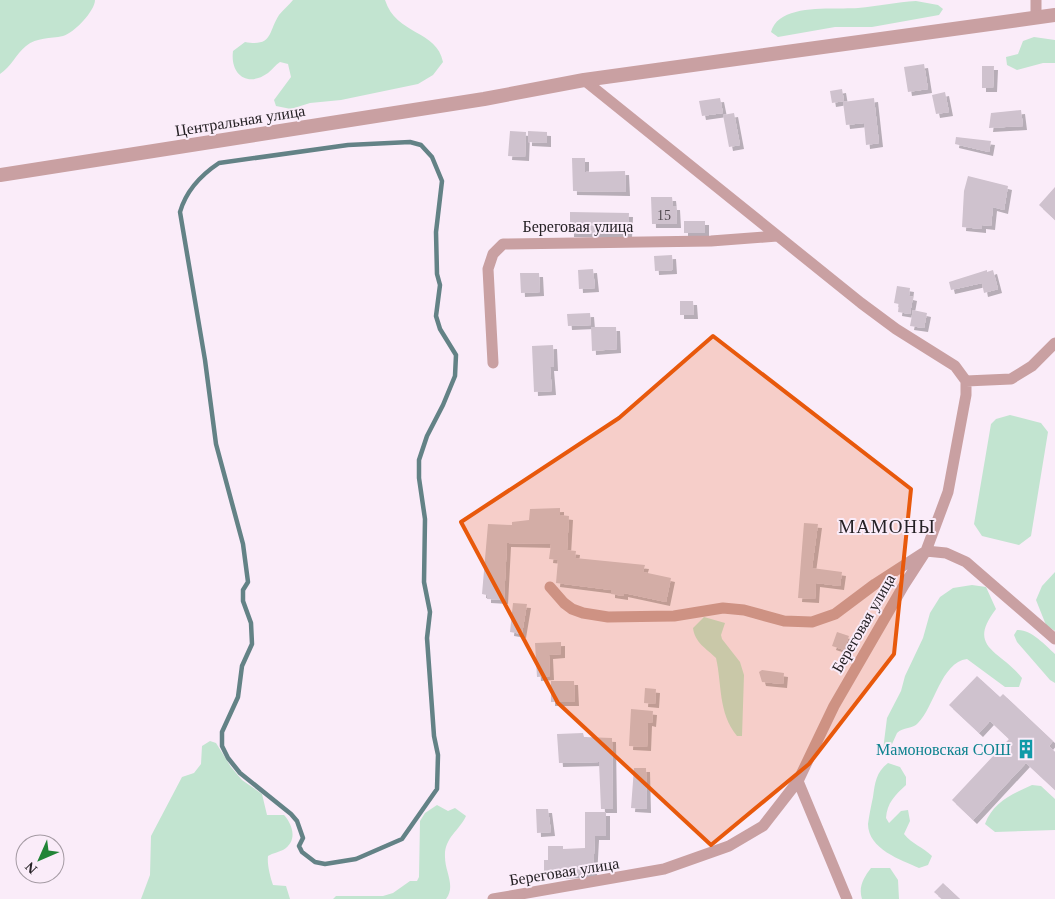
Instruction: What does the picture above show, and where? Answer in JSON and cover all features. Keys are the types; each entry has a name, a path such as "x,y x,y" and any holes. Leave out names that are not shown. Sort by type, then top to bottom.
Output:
{"street":[{"path":"1036,0 1036,18"},
{"name":"Центральная улица","path":"0,175 484,99 584,80 1055,15"},
{"path":"584,80 860,304 955,366 966,381 1011,379 1032,366 1055,343"},
{"name":"Береговая улица","path":"493,363 488,268 493,254 503,244 711,241 777,236"},
{"name":"Береговая улица","path":"493,899 632,876 694,860 742,839 763,826 798,781 834,706 904,585 926,551 948,492 966,395 966,381"},
{"path":"550,587 572,609 608,617 674,616 733,608 784,621 812,622 835,614 875,584 926,551 946,552 966,562 1055,639"},
{"path":"798,781 847,899"}],"highlighted area":[{"path":"713,336 911,489 894,654 809,764 711,845 558,703 461,522 619,418"}],"green space":[{"path":"0,0 95,0 92,10 73,31 63,36 30,43 22,49 0,74"},
{"path":"293,0 385,0 390,11 398,20 433,44 443,62 433,75 418,84 341,100 310,103 291,109 276,106 274,100 291,77 288,64 280,62 268,73 253,79 247,79 237,72 234,66 233,51 245,42 254,43 265,40 279,15"},
{"path":"916,1 938,5 943,9 939,15 872,27 835,27 778,37 771,32 776,22 796,12 858,8"},
{"path":"1034,37 1055,40 1055,63 1043,63 1017,70 1007,65 1006,57 1018,54 1023,41"},
{"path":"1010,415 1041,423 1048,432 1031,536 1019,545 982,536 974,524 991,424 996,419"},
{"path":"1055,572 1055,631 1046,625 1036,600 1042,586"},
{"path":"972,585 986,587 996,609 984,632 985,641 1022,678 1019,687 1005,687 967,659 958,662 944,677 924,716 916,725 897,733 888,753 885,754 883,750 887,718 901,691 905,676 923,638 930,613 940,597 953,588"},
{"path":"704,617 725,623 721,635 722,639 740,662 744,675 742,736 737,736 727,718 716,658 701,645 694,633 693,628"},
{"path":"1017,630 1033,635 1055,654 1055,683 1050,680 1017,642 1014,635"},
{"path":"210,741 216,743 231,767 242,780 262,794 267,815 284,815 290,823 293,833 291,842 283,850 268,856 268,859 273,885 286,886 290,899 141,899 150,875 151,836 182,777 194,773 201,764 202,746"},
{"path":"888,763 900,767 906,777 906,785 892,800 886,818 889,823 901,811 908,810 910,821 904,834 932,856 928,865 919,868 895,857 879,847 869,833 868,824 875,782 881,770"},
{"path":"1032,785 1041,786 1055,799 1055,830 995,832 985,824 988,816 998,804 1010,795"},
{"path":"437,805 448,811 455,808 466,816 449,840 445,850 445,863 450,884 449,894 446,899 333,899 336,896 383,896 393,893 410,881 417,881 419,877 420,821 425,813"},
{"path":"871,868 890,868 898,880 899,899 862,899 862,882"}],"building":[{"path":"924,64 928,89 908,92 904,67"},
{"path":"982,66 994,66 993,88 982,88"},
{"path":"842,89 844,101 832,103 830,91"},
{"path":"945,92 949,112 936,114 932,95"},
{"path":"720,98 723,113 702,116 699,101"},
{"path":"874,98 879,143 866,145 864,123 846,125 843,102"},
{"path":"1021,110 1023,126 989,128 991,113"},
{"path":"734,113 740,145 729,147 723,115"},
{"path":"510,131 526,132 525,157 508,156"},
{"path":"528,131 547,132 547,143 528,142"},
{"path":"956,137 991,141 989,152 955,144"},
{"path":"572,158 585,158 585,172 625,171 626,192 573,191"},
{"path":"968,176 1008,186 1004,210 993,207 991,226 982,225 982,229 962,227 964,191"},
{"path":"1055,187 1055,220 1039,205"},
{"path":"651,197 672,197 673,206 676,206 677,224 652,224"},
{"path":"570,212 629,213 628,234 570,233"},
{"path":"684,221 705,221 705,233 684,233"},
{"path":"672,255 673,270 655,271 654,256"},
{"path":"593,269 595,288 579,289 578,270"},
{"path":"987,270 987,272 993,270 998,289 984,293 982,283 951,290 949,282"},
{"path":"520,273 539,273 540,292 521,293"},
{"path":"897,286 910,288 909,296 913,297 910,314 898,312 899,304 894,303"},
{"path":"680,301 693,301 694,315 680,315"},
{"path":"913,310 927,313 924,328 910,326"},
{"path":"590,313 591,325 568,326 567,314"},
{"path":"591,327 616,327 617,349 592,351"},
{"path":"553,345 554,367 550,367 552,391 534,392 532,346"},
{"path":"560,508 560,515 569,516 567,550 576,551 575,558 645,565 643,572 671,578 666,602 624,593 624,596 611,594 611,590 556,583 558,560 549,559 551,544 507,543 504,600 487,599 487,595 482,594 488,524 512,525 512,522 529,520 530,509"},
{"path":"804,523 818,524 812,568 842,572 840,586 816,583 815,599 798,598"},
{"path":"513,603 527,604 522,634 510,632"},
{"path":"837,632 849,636 844,650 832,646"},
{"path":"561,642 561,654 549,655 550,676 537,677 535,643"},
{"path":"762,670 784,673 783,684 762,682 759,672"},
{"name":"Мамоновская СОШ","path":"977,676 1000,697 1003,694 1053,741 1049,746 1055,752 1055,790 1026,763 973,820 952,800 1009,739 990,721 979,733 949,705"},
{"path":"551,681 574,681 575,702 551,702"},
{"path":"645,688 656,689 655,704 644,703"},
{"path":"631,709 653,711 652,723 648,722 647,747 629,746"},
{"path":"583,733 584,737 612,738 613,809 601,809 599,762 559,763 557,734"},
{"path":"634,768 646,768 647,809 631,808"},
{"path":"536,809 548,809 551,832 537,833"},
{"path":"585,812 606,812 606,836 595,836 593,873 544,876 544,860 548,860 548,846 563,846 563,849 585,848"},
{"path":"943,883 960,899 942,899 934,892"}],"waterway":[{"path":"410,142 421,145 432,157 442,181 436,232 437,274 440,285 436,316 440,329 456,355 455,376 427,436 419,460 419,478 425,519 424,582 430,612 427,638 434,736 438,755 437,789 402,839 356,859 325,864 315,862 302,852 299,846 303,838 297,821 240,773 228,758 222,746 222,732 238,697 242,666 252,644 251,623 243,601 243,590 248,582 243,544 216,444 205,360 180,212 190,190 206,173 219,163 348,145 410,142"}],"place":[{"name":"Мамоновская СОШ","path":"1026,749"}],"district":[{"name":"МАМОНЫ","path":"887,526"}]}
